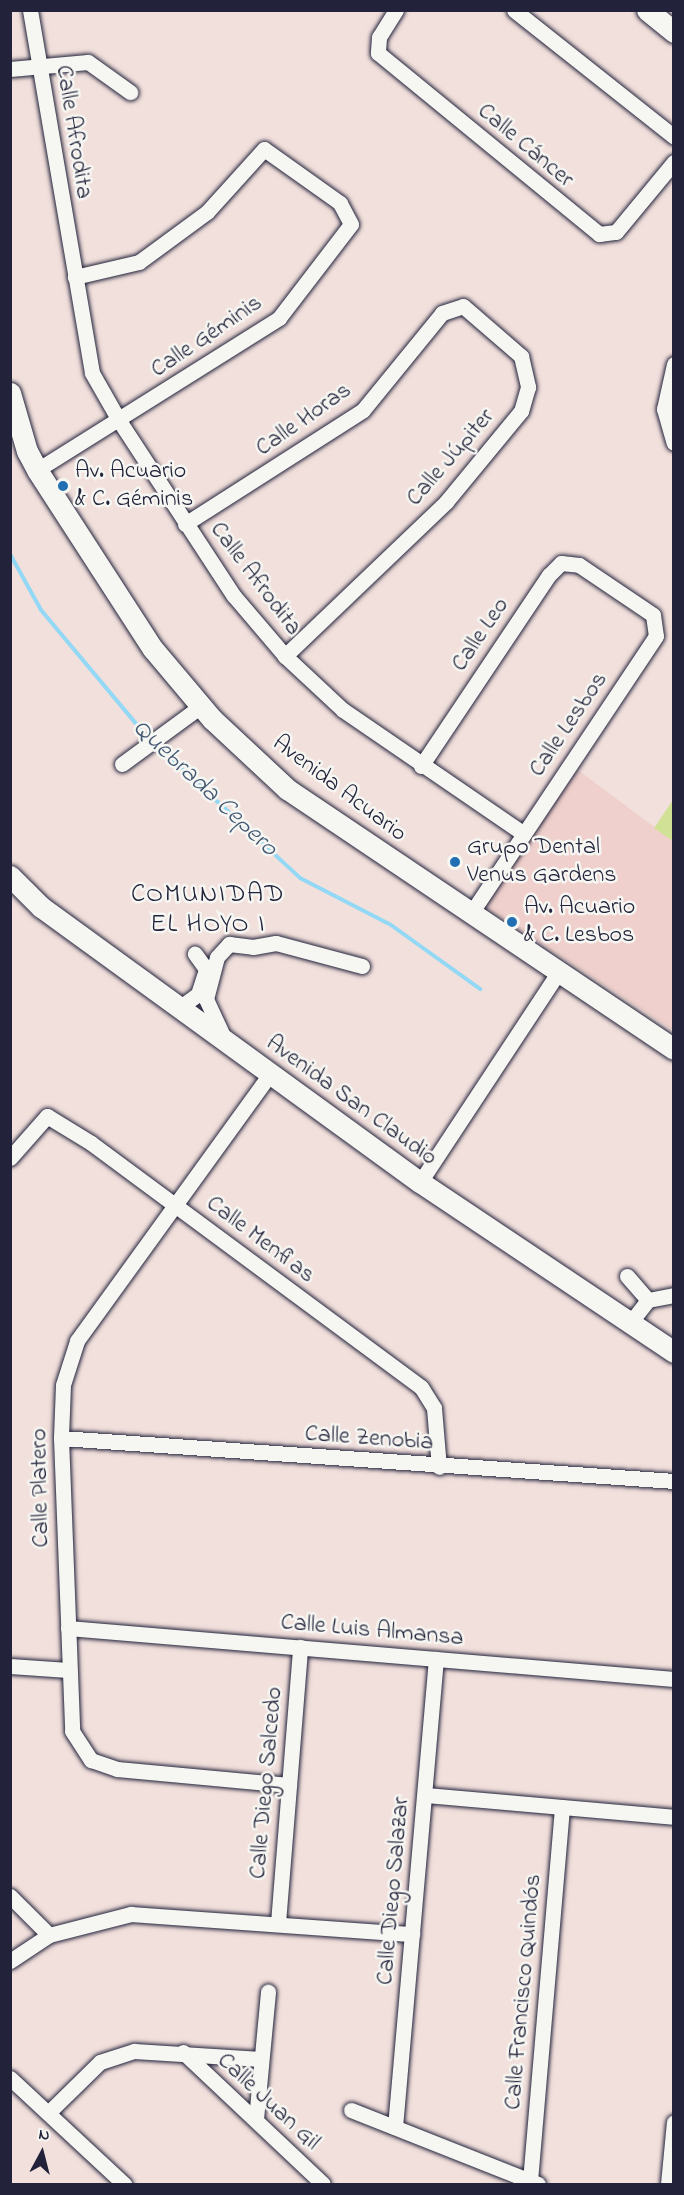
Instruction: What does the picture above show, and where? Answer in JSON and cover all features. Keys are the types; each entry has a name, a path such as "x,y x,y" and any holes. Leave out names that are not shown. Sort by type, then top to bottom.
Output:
{"street":[{"name":"Calle Afrodita","path":"30,10 92,373 120,422 234,596 285,656 343,710 421,766 524,834"},
{"name":"Calle Cáncer","path":"396,10 379,38 378,53 598,234 616,232 674,162"},
{"path":"514,10 674,137"},
{"path":"647,10 674,32"},
{"path":"10,69 88,62 130,92"},
{"name":"Calle Géminis","path":"37,471 120,422 279,318 351,224 340,203 264,149 207,212 139,262 75,277"},
{"name":"Calle Júpiter","path":"285,656 446,502 521,411 528,387 521,356 463,306 442,313 429,330"},
{"name":"Calle Horas","path":"185,524 363,410 429,330"},
{"path":"674,364 664,409 674,443"},
{"name":"Avenida Acuario","path":"10,393 27,451 37,471 153,649 201,706 287,789 470,915 674,1049"},
{"name":"Calle Leo","path":"421,766 549,575 561,563 579,565 596,576"},
{"name":"Calle Lesbos","path":"470,915 656,636 653,615 596,576"},
{"path":"122,764 201,706"},
{"name":"Avenida San Claudio","path":"10,876 41,907 420,1182 674,1352"},
{"path":"225,1041 206,999 217,957 229,944 253,947 276,943 362,966"},
{"path":"179,1008 198,994 206,969 195,954"},
{"path":"420,1182 558,974"},
{"name":"Calle Platero","path":"270,1074 77,1341 63,1385 61,1438 72,1731 91,1760 117,1770 289,1785"},
{"name":"Calle Menfias","path":"10,1158 47,1116 175,1205 422,1387 434,1408 439,1467"},
{"path":"627,1276 648,1300"},
{"path":"630,1323 648,1300 673,1295"},
{"name":"Calle Zenobia","path":"61,1438 439,1467 674,1481"},
{"name":"Calle Luis Almansa","path":"68,1628 674,1679"},
{"name":"Calle Diego Salcedo","path":"278,1923 300,1647"},
{"name":"Calle Diego Salazar","path":"395,2127 436,1659"},
{"path":"10,1666 68,1670"},
{"path":"425,1795 674,1817"},
{"name":"Calle Francisco Quindós","path":"535,2183 562,1807"},
{"path":"10,1896 49,1935"},
{"path":"10,1961 49,1935 131,1914 412,1934"},
{"path":"256,2119 268,1992"},
{"path":"48,2113 100,2062 134,2051 183,2052 261,2059"},
{"name":"Calle Juan Gil","path":"183,2052 323,2184"},
{"path":"10,2078 124,2184"},
{"path":"351,2110 535,2183"},
{"path":"668,2184 674,2122"}],"shaded area":[{"path":"578,770 673,841 673,1030 483,906"}],"green space":[{"path":"673,800 673,841 654,828"}],"waterway":[{"name":"Quebrada Cepero","path":"10,554 41,610 149,739"},
{"name":"Quebrada Cepero","path":"155,744 300,878 391,925 480,989"}],"place":[{"name":"Av. Acuario & C. Géminis","path":"63,486"},
{"name":"Grupo Dental Venus Gardens","path":"455,862"},
{"name":"Av. Acuario & C. Lesbos","path":"512,922"}],"district":[{"name":"COMUNIDAD EL HOYO I","path":"208,911"}]}
